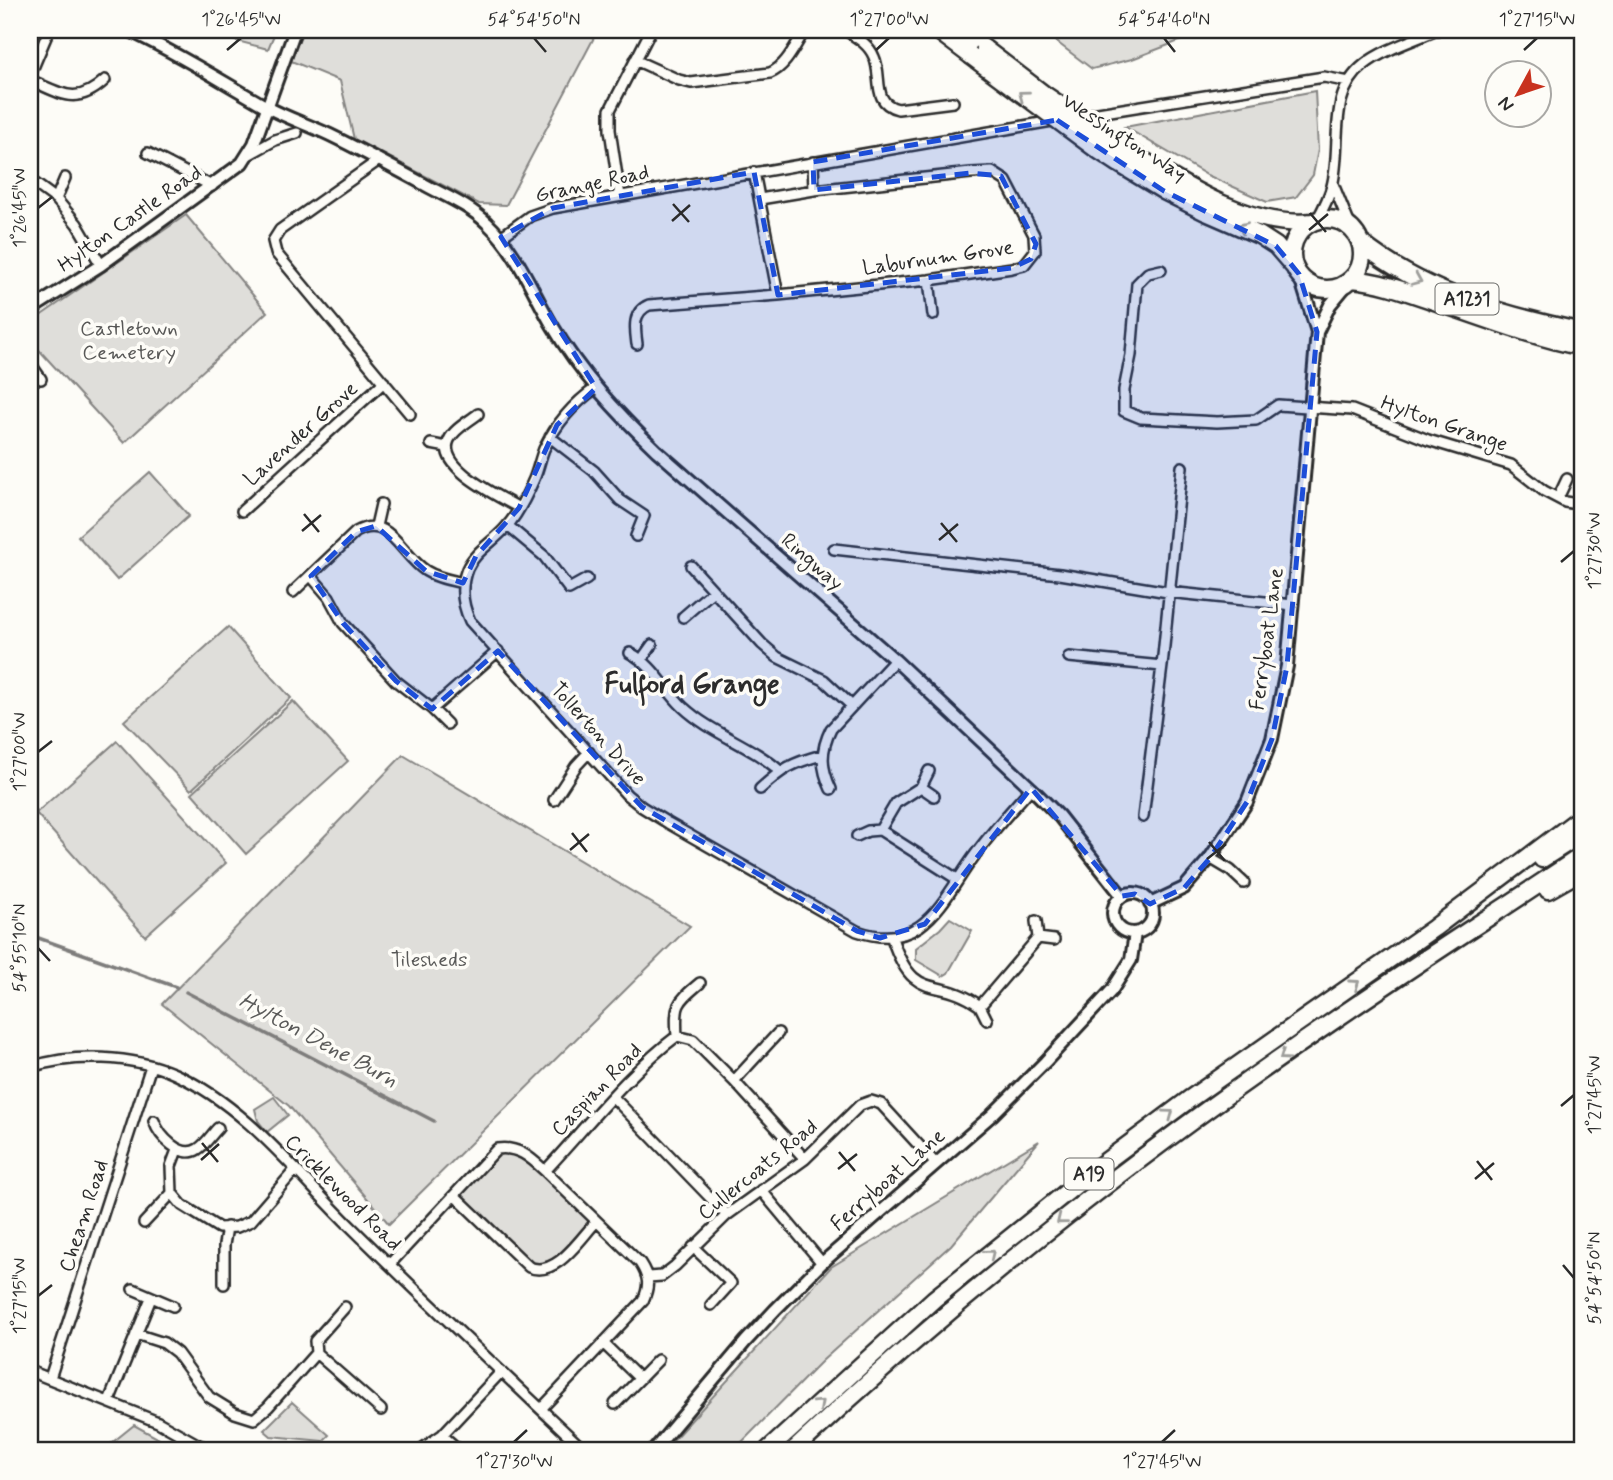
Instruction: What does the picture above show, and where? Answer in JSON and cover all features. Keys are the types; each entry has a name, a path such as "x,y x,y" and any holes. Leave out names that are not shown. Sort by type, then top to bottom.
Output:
{"highway":[{"name":"Wessington Way","path":"937,30 1045,94 1164,191 1259,235 1276,246 1307,282 1320,288 1339,287 1351,280 1377,281 1492,321 1583,347"},
{"name":"Wessington Way","path":"960,30 977,52"},
{"name":"Wessington Way","path":"1123,157 1245,213 1273,222 1292,224 1327,219 1341,222 1351,228"},
{"path":"1297,271 1293,256 1294,243 1299,233 1315,221"},
{"path":"1351,228 1361,243 1362,258 1358,272 1351,280"},
{"name":"A1231","path":"1361,243 1409,277 1458,297 1548,325 1583,332"},
{"path":"1434,928 1583,816"},
{"name":"A19","path":"768,1450 934,1299 1093,1171 1191,1098 1434,928 1583,833"},
{"name":"A19","path":"794,1450 951,1311 1070,1213 1202,1113 1336,1019 1583,855"},
{"name":"A19","path":"1442,949 1583,870"}],"street":[{"path":"49,30 30,77 74,97 94,91 105,80"},
{"path":"128,30 268,108 329,134 464,206 501,237"},
{"name":"Hylton Castle Road","path":"30,310 101,265 242,163 268,108 295,30"},
{"path":"620,196 609,120 614,101 651,30"},
{"path":"635,60 691,83 770,74 783,64 805,30"},
{"path":"845,30 870,49 876,58 880,94 890,107 898,109 953,102"},
{"path":"1315,221 1333,184 1337,118 1349,82 1356,72 1371,60 1437,30"},
{"name":"Grange Road","path":"501,237 530,216 553,208 1118,109 1324,77 1349,82"},
{"name":"Hylton Castle Road","path":"248,155 275,139 298,133"},
{"path":"148,153 212,186"},
{"path":"379,160 280,230 273,241 276,253 410,414"},
{"path":"813,162 814,190"},
{"path":"754,172 778,295"},
{"name":"Laburnum Grove","path":"637,344 635,323 638,313 649,305 929,280 1024,265 1035,251 1034,235 1006,181 992,173 814,190 760,199"},
{"path":"56,199 65,178"},
{"path":"30,180 56,199 76,224 101,265"},
{"path":"1333,184 1351,228"},
{"name":"Ringway","path":"501,237 553,326 596,388 657,452 895,660 1031,788 1059,816 1122,896"},
{"name":"Hylton Grange","path":"1161,270 1147,273 1137,284 1131,355 1124,390 1124,411 1141,418 1217,422 1256,420 1278,405 1352,410 1428,440 1511,465 1544,491 1565,502 1583,505"},
{"name":"Ferryboat Lane","path":"1297,271 1317,332"},
{"path":"929,280 933,314"},
{"name":"Ferryboat Lane","path":"1150,904 1184,888 1210,858 1247,802 1272,739 1287,666 1317,332 1330,305 1351,280"},
{"path":"30,363 41,379"},
{"name":"Lavender Grove","path":"242,511 384,382"},
{"path":"293,592 356,532 367,526 376,526 388,533 426,571 463,583 468,566 508,526 519,508 557,425 596,388"},
{"path":"446,447 455,432 478,414"},
{"path":"551,437 594,471 620,500 644,516 636,536"},
{"path":"431,444 446,447"},
{"path":"446,447 461,472 476,484 519,508"},
{"path":"1143,817 1162,666 1182,467"},
{"path":"1558,498 1567,479"},
{"path":"376,526 381,504"},
{"path":"508,526 544,556 569,589 587,579"},
{"path":"834,549 1060,574 1168,592 1293,605"},
{"path":"691,566 762,645 777,657 824,680 852,706"},
{"path":"311,576 361,643 396,681 447,724"},
{"name":"Tollerton Drive","path":"463,583 462,598 470,621 627,794 642,807 857,931 880,938 892,937"},
{"path":"683,617 713,591"},
{"path":"642,659 652,645"},
{"path":"432,709 498,651"},
{"path":"630,653 642,659 681,706 702,724 767,760 780,771"},
{"path":"1069,657 1162,666"},
{"path":"831,789 822,765 825,741 831,729 895,660"},
{"path":"554,800 576,766 589,752"},
{"path":"760,789 794,762 822,755"},
{"path":"880,830 896,803 921,787 929,771"},
{"path":"921,787 934,796"},
{"path":"987,1020 980,1006 957,993 925,985 912,977 903,966 892,937 909,933 925,924 937,911 981,846 1031,788"},
{"path":"857,836 867,831 880,830 957,879"},
{"path":"1210,858 1230,870 1244,883"},
{"path":"1135,894 1150,904 1152,917 1144,930 1125,932 1114,921 1114,907 1122,896 1135,894"},
{"path":"980,1006 1038,938 1036,921"},
{"name":"Ferryboat Lane","path":"654,1450 746,1341 822,1264 1025,1082 1112,990 1130,960 1135,933"},
{"path":"1038,938 1054,940"},
{"path":"700,983 680,1000 676,1016 677,1036 693,1040 734,1080 805,1159"},
{"path":"734,1080 778,1033"},
{"name":"Caspian Road","path":"545,1171 614,1097 677,1036"},
{"name":"Cricklewood Road","path":"30,1067 46,1062 96,1058 151,1066 176,1075 226,1103 584,1450"},
{"name":"Cheam Road","path":"50,1378 151,1066"},
{"path":"614,1097 727,1215"},
{"name":"Cullercoats Road","path":"648,1277 662,1276 727,1215 805,1159 860,1105 870,1101 881,1104 936,1164"},
{"path":"154,1121 157,1129 177,1150 197,1150 218,1128"},
{"path":"390,1264 497,1149 517,1150 530,1156 640,1263 648,1277 648,1290 643,1301 541,1409"},
{"path":"177,1150 171,1166 172,1193 183,1205 219,1228 237,1227 251,1221 295,1170"},
{"path":"761,1190 822,1264"},
{"path":"145,1223 172,1193"},
{"path":"455,1196 529,1266 537,1270 544,1270 556,1264 596,1222"},
{"path":"224,1284 227,1227"},
{"name":"Cullercoats Road","path":"693,1247 731,1283 711,1305"},
{"path":"133,1289 173,1306"},
{"path":"109,1402 151,1298"},
{"path":"345,1307 314,1341 316,1353 381,1410"},
{"path":"136,1334 164,1343 177,1353 209,1397 235,1413 254,1419 316,1353"},
{"path":"604,1344 639,1378"},
{"path":"615,1404 658,1360"},
{"path":"30,1371 158,1422 196,1448 212,1450"},
{"path":"420,1450 442,1435 501,1372"},
{"path":"442,1435 459,1450"}],"highlighted area":[{"path":"1057,120 1164,191 1276,246 1299,274 1317,332 1287,666 1272,739 1247,802 1210,858 1184,888 1150,904 1135,894 1122,896 1031,788 925,924 880,938 857,931 642,807 498,651 432,709 396,681 343,623 311,576 356,532 376,526 426,571 463,583 476,556 519,508 557,425 596,388 501,237 553,208 754,172 778,295 1012,268 1031,259 1036,244 1001,176 971,173 814,190 813,162"}],"green space":[{"path":"195,30 276,30 268,49"},
{"path":"303,30 598,30 506,205 479,204 354,139 340,81 291,61"},
{"path":"1041,30 1208,30 1132,59 1092,69"},
{"path":"1315,91 1318,150 1313,175 1296,197 1267,202 1207,175 1125,127"},
{"name":"Castletown Cemetery","path":"186,215 267,312 124,443 30,340 30,323"},
{"path":"150,472 189,516 117,580 78,536"},
{"path":"228,627 291,698 191,790 124,721"},
{"path":"293,701 348,761 246,854 192,793"},
{"path":"117,741 226,863 145,936 36,813"},
{"name":"Tilesheds","path":"403,755 690,926 389,1224 289,1106 162,1004"},
{"path":"950,918 972,931 948,973 943,976 916,960 916,948"},
{"path":"274,1097 288,1115 267,1132 258,1121 255,1109"},
{"path":"1039,1141 951,1245 822,1361 734,1450 664,1450 831,1267"},
{"path":"497,1149 517,1150 596,1222 556,1264 537,1270 455,1196"},
{"path":"292,1402 329,1435 323,1441 271,1436 264,1430"},
{"path":"134,1425 163,1441 161,1450 103,1450"}],"waterway":[{"name":"Hylton Dene Burn","path":"30,935 176,987"},
{"name":"Hylton Dene Burn","path":"186,992 434,1121"}],"district":[{"name":"Fulford Grange","path":"692,685"}]}
